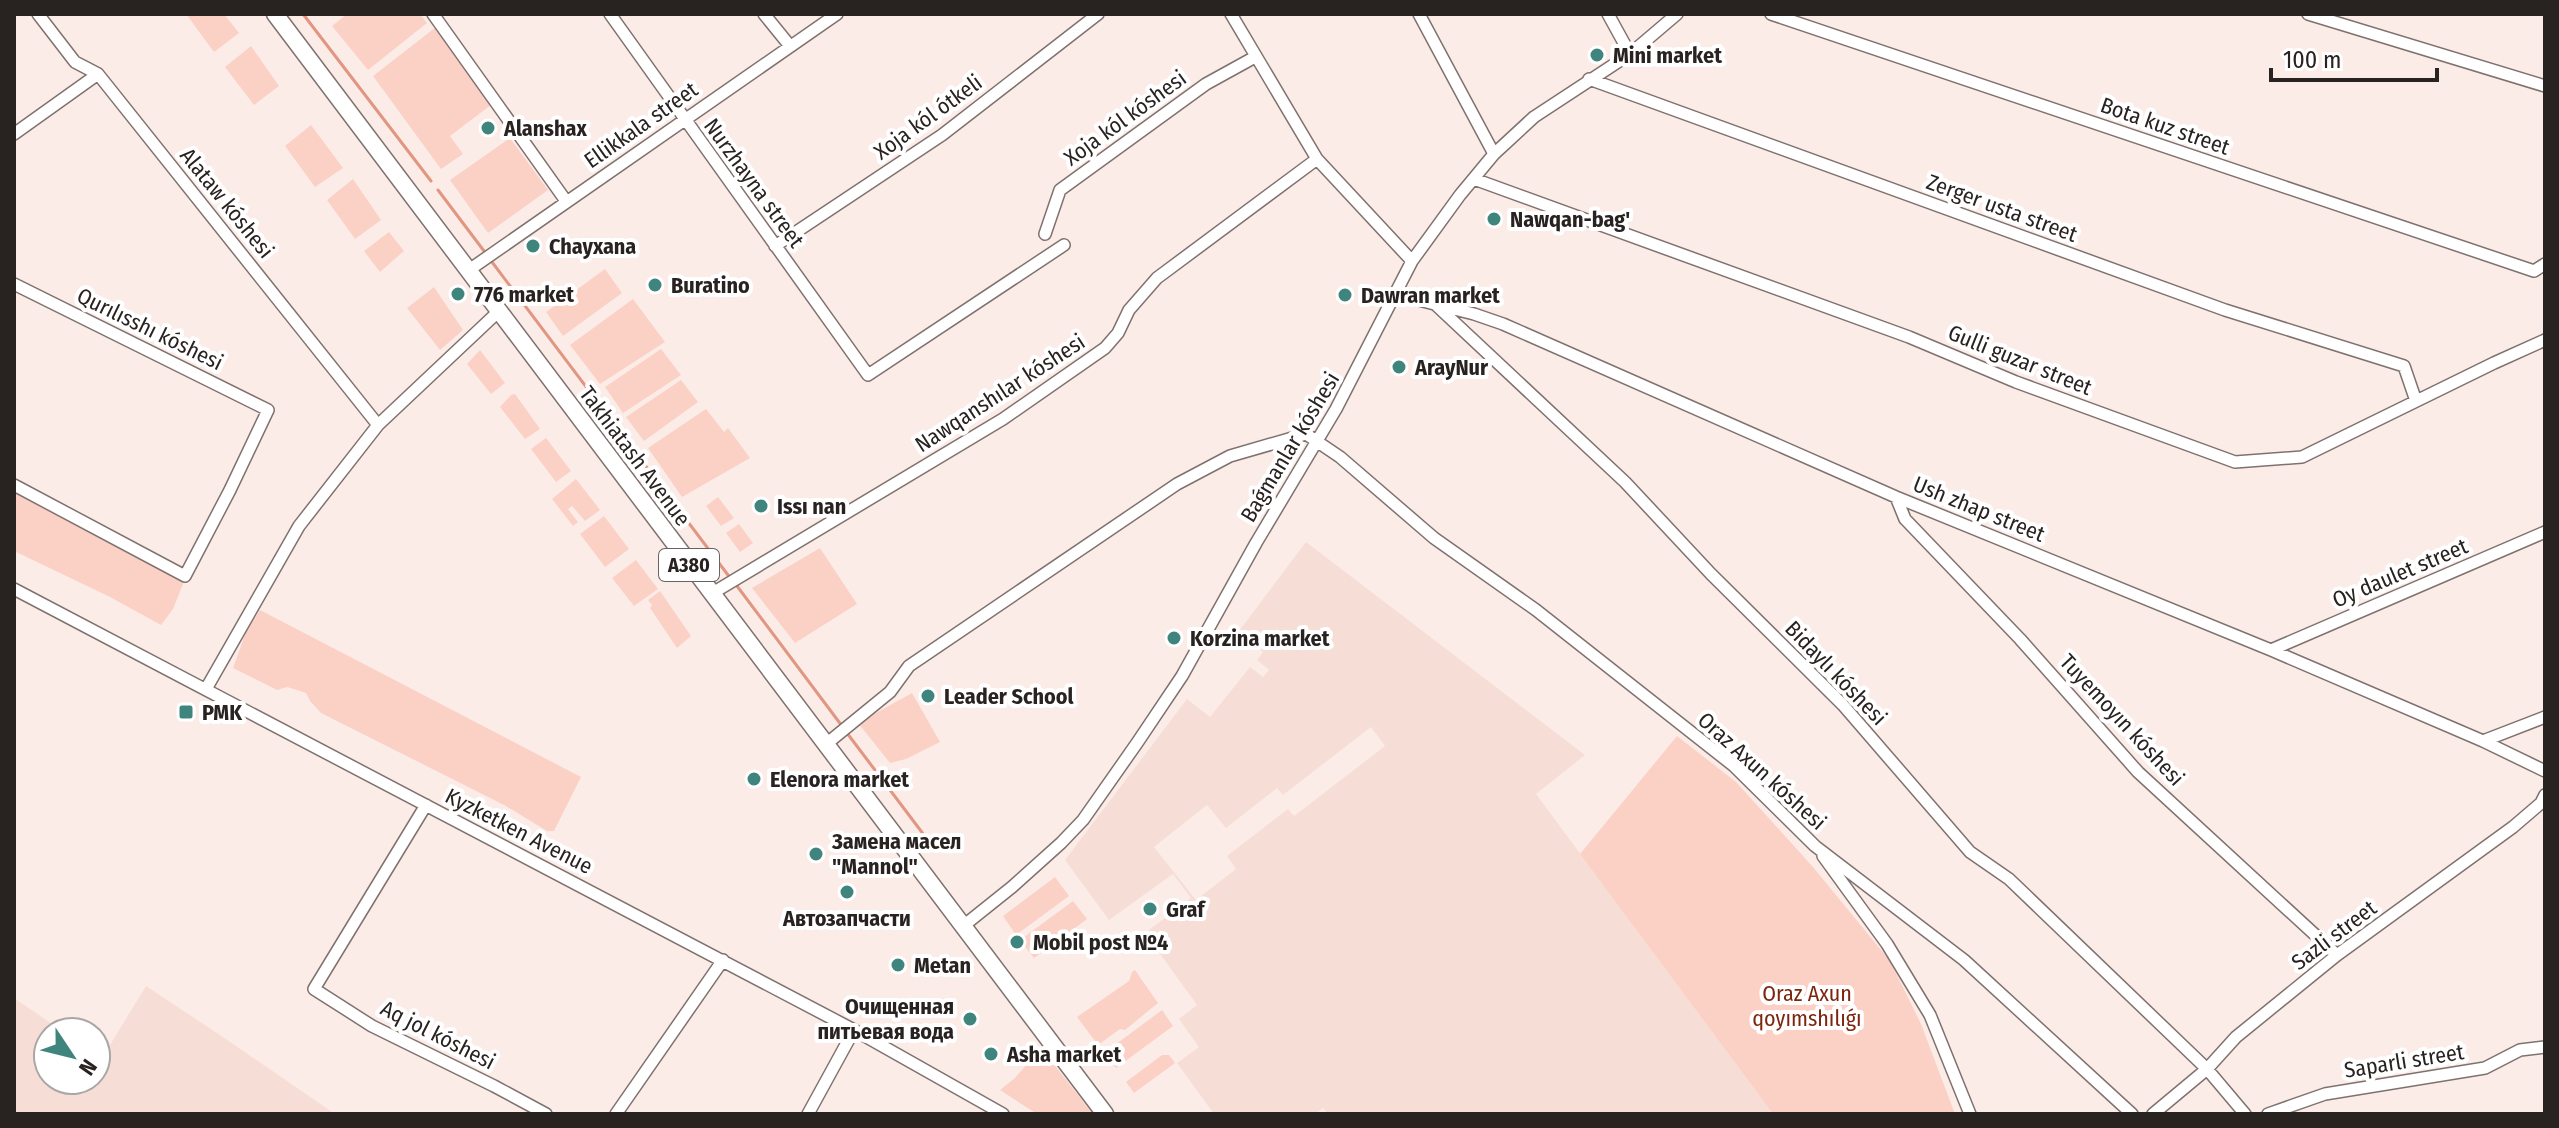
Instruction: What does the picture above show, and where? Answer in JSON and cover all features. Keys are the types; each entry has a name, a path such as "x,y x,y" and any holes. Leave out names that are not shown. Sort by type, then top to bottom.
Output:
{"highway":[{"name":"Takhiatash Avenue","path":"275,14 1105,1114"}],"street":[{"name":"Alataw kóshesi","path":"38,14 75,62 98,74 378,425"},
{"path":"433,14 566,201"},
{"name":"Nurzhayna street","path":"610,14 868,375 1064,245"},
{"path":"764,14 790,46"},
{"name":"Ellikkala street","path":"469,270 837,14"},
{"name":"Xoja kól ótkeli","path":"775,246 942,135 1098,14"},
{"path":"1231,14 1317,159 1412,261"},
{"path":"1419,14 1494,154"},
{"path":"1608,14 1630,54"},
{"name":"Baǵmanlar kóshesi","path":"962,927 1061,843 1100,796 1182,676 1356,373 1412,261 1474,179 1494,154 1534,117 1630,54 1677,14"},
{"name":"Bota kuz street","path":"1771,14 2534,271 2545,264"},
{"path":"2308,14 2545,86"},
{"name":"Xoja kól kóshesi","path":"1045,234 1060,190 1206,84 1255,57"},
{"path":"14,134 98,74"},
{"name":"Zerger usta street","path":"1589,79 2210,305 2404,366 2416,401"},
{"name":"Nawqanshılar kóshesi","path":"711,594 1003,419 1105,348 1118,333 1129,310 1157,278 1317,159"},
{"name":"Gulli guzar street","path":"1474,179 1909,337 2016,382 2235,462 2302,457 2545,340"},
{"name":"Qurılısshı kóshesi","path":"14,284 268,410 185,576 14,485"},
{"name":"Ush zhap street","path":"1395,294 1503,324 1896,497 2271,650 2545,771"},
{"name":"Bidaylı kóshesi","path":"1435,305 1625,482 1711,574 1843,705 1970,852 2009,879 2207,1069 2245,1114"},
{"path":"206,689 299,526 378,425 499,311"},
{"path":"825,745 890,692 909,666 1177,484 1230,456 1306,434 1316,441"},
{"name":"Oraz Axun kóshesi","path":"1316,441 1340,457 1434,538 1536,610 1734,766 1815,846 1952,950 2132,1114"},
{"name":"Tuyemoyın kóshesi","path":"1896,497 1905,519 2020,639 2138,772 2337,955"},
{"name":"Oy daulet street","path":"2271,650 2545,532"},
{"name":"Kyzketken Avenue","path":"14,589 723,960 1003,1114"},
{"path":"2483,741 2545,717"},
{"name":"Sazli street","path":"2153,1114 2207,1069 2236,1037 2337,955 2513,827 2541,803 2545,795"},
{"name":"Aq jol kóshesi","path":"426,805 314,989 372,1026 546,1114"},
{"path":"1815,846 1887,944 1930,1015 1970,1114"},
{"path":"616,1114 723,960"},
{"path":"808,1114 854,1030"},
{"name":"Saparli street","path":"2268,1114 2325,1094 2485,1068 2520,1050 2545,1047"}],"shaded area":[{"path":"1306,542 1585,755 1536,794 1773,1114 1328,1114 1323,1108 1315,1114 1214,1114 1177,1063 1199,1047 1179,1019 1197,1005 1145,933 1191,898 1173,874 1109,920 1065,860 1187,699 1210,717 1250,667 1263,677 1269,670 1257,660 1263,652 1239,631","holes":["1371,727 1385,746 1294,816 1288,809 1227,856 1236,869 1196,900 1154,847 1207,805 1226,828 1277,788 1283,795"]},
{"path":"146,986 335,1114 14,1114 14,998 40,1016 32,1016 32,1096 112,1096 112,1042"}],"green space":[{"path":"186,14 224,14 239,33 214,52"},
{"path":"347,14 420,14 427,23 368,70 332,26"},
{"path":"436,27 491,105 450,136 463,154 441,169 373,76"},
{"path":"251,46 279,86 254,105 225,67"},
{"path":"311,125 343,168 315,187 285,146"},
{"path":"510,138 548,190 488,233 450,180"},
{"path":"353,179 381,220 355,239 327,200"},
{"path":"389,232 404,251 380,272 364,251"},
{"path":"605,269 622,293 563,336 546,312"},
{"path":"434,287 463,330 440,350 407,308"},
{"path":"633,299 665,342 600,384 570,345"},
{"path":"661,349 681,375 623,413 605,387"},
{"path":"480,350 505,383 491,394 467,364"},
{"path":"681,380 698,402 644,441 626,417"},
{"path":"515,394 540,429 525,439 500,407"},
{"path":"706,409 724,432 728,428 750,458 682,497 648,448"},
{"path":"546,438 571,471 556,482 531,449"},
{"path":"576,479 600,510 585,521 572,506 568,509 578,522 573,526 552,499"},
{"path":"14,492 185,579 173,609 161,625 14,551"},
{"path":"718,497 734,518 721,526 706,506"},
{"path":"604,516 629,549 605,567 580,534"},
{"path":"739,524 753,543 740,552 726,533"},
{"path":"820,548 857,604 795,643 752,588"},
{"path":"636,560 658,589 634,606 612,578"},
{"path":"660,591 691,636 677,648 650,608 652,605 648,600"},
{"path":"260,610 581,777 554,831 547,831 506,806 321,713 306,693 287,687 277,690 233,668 246,632"},
{"path":"912,693 940,742 906,759 890,763 858,723"},
{"name":"Oraz Axun qoyımshılıǵı","path":"1677,736 1736,782 1813,867 1890,961 1921,1024 1955,1114 1773,1114 1580,854"},
{"path":"1055,877 1069,896 1016,935 1003,916"},
{"path":"1073,901 1087,919 1034,958 1020,940"},
{"path":"1135,970 1158,1003 1125,1030 1120,1029 1098,1045 1077,1017 1129,981"},
{"path":"1162,1010 1173,1026 1116,1068 1104,1053"},
{"path":"1041,1048 1093,1114 1037,1114 1000,1090"},
{"path":"1162,1055 1169,1055 1175,1063 1134,1093 1126,1082"}],"waterway":[{"path":"303,14 431,181"},
{"path":"438,190 484,251"},
{"path":"492,262 728,575"},
{"path":"737,586 842,726"},
{"path":"847,733 927,839"}],"place":[{"name":"Mini market","path":"1597,55"},
{"name":"Alanshax","path":"488,128"},
{"name":"Nawqan-bag'","path":"1494,219"},
{"name":"Chayxana","path":"533,246"},
{"name":"Buratino","path":"655,285"},
{"name":"776 market","path":"458,294"},
{"name":"Dawran market","path":"1345,295"},
{"name":"ArayNur","path":"1399,367"},
{"name":"Issı nan","path":"761,506"},
{"name":"Korzina market","path":"1174,638"},
{"name":"Leader School","path":"928,696"},
{"name":"PMK","path":"186,712"},
{"name":"Elenora market","path":"754,779"},
{"name":"Замена масел \"Mannol\"","path":"816,854"},
{"name":"Автозапчасти","path":"847,892"},
{"name":"Graf","path":"1150,909"},
{"name":"Mobil post №4","path":"1017,942"},
{"name":"Metan","path":"898,965"},
{"name":"Очищенная питьевая вода","path":"970,1019"},
{"name":"Asha market","path":"991,1054"}]}
